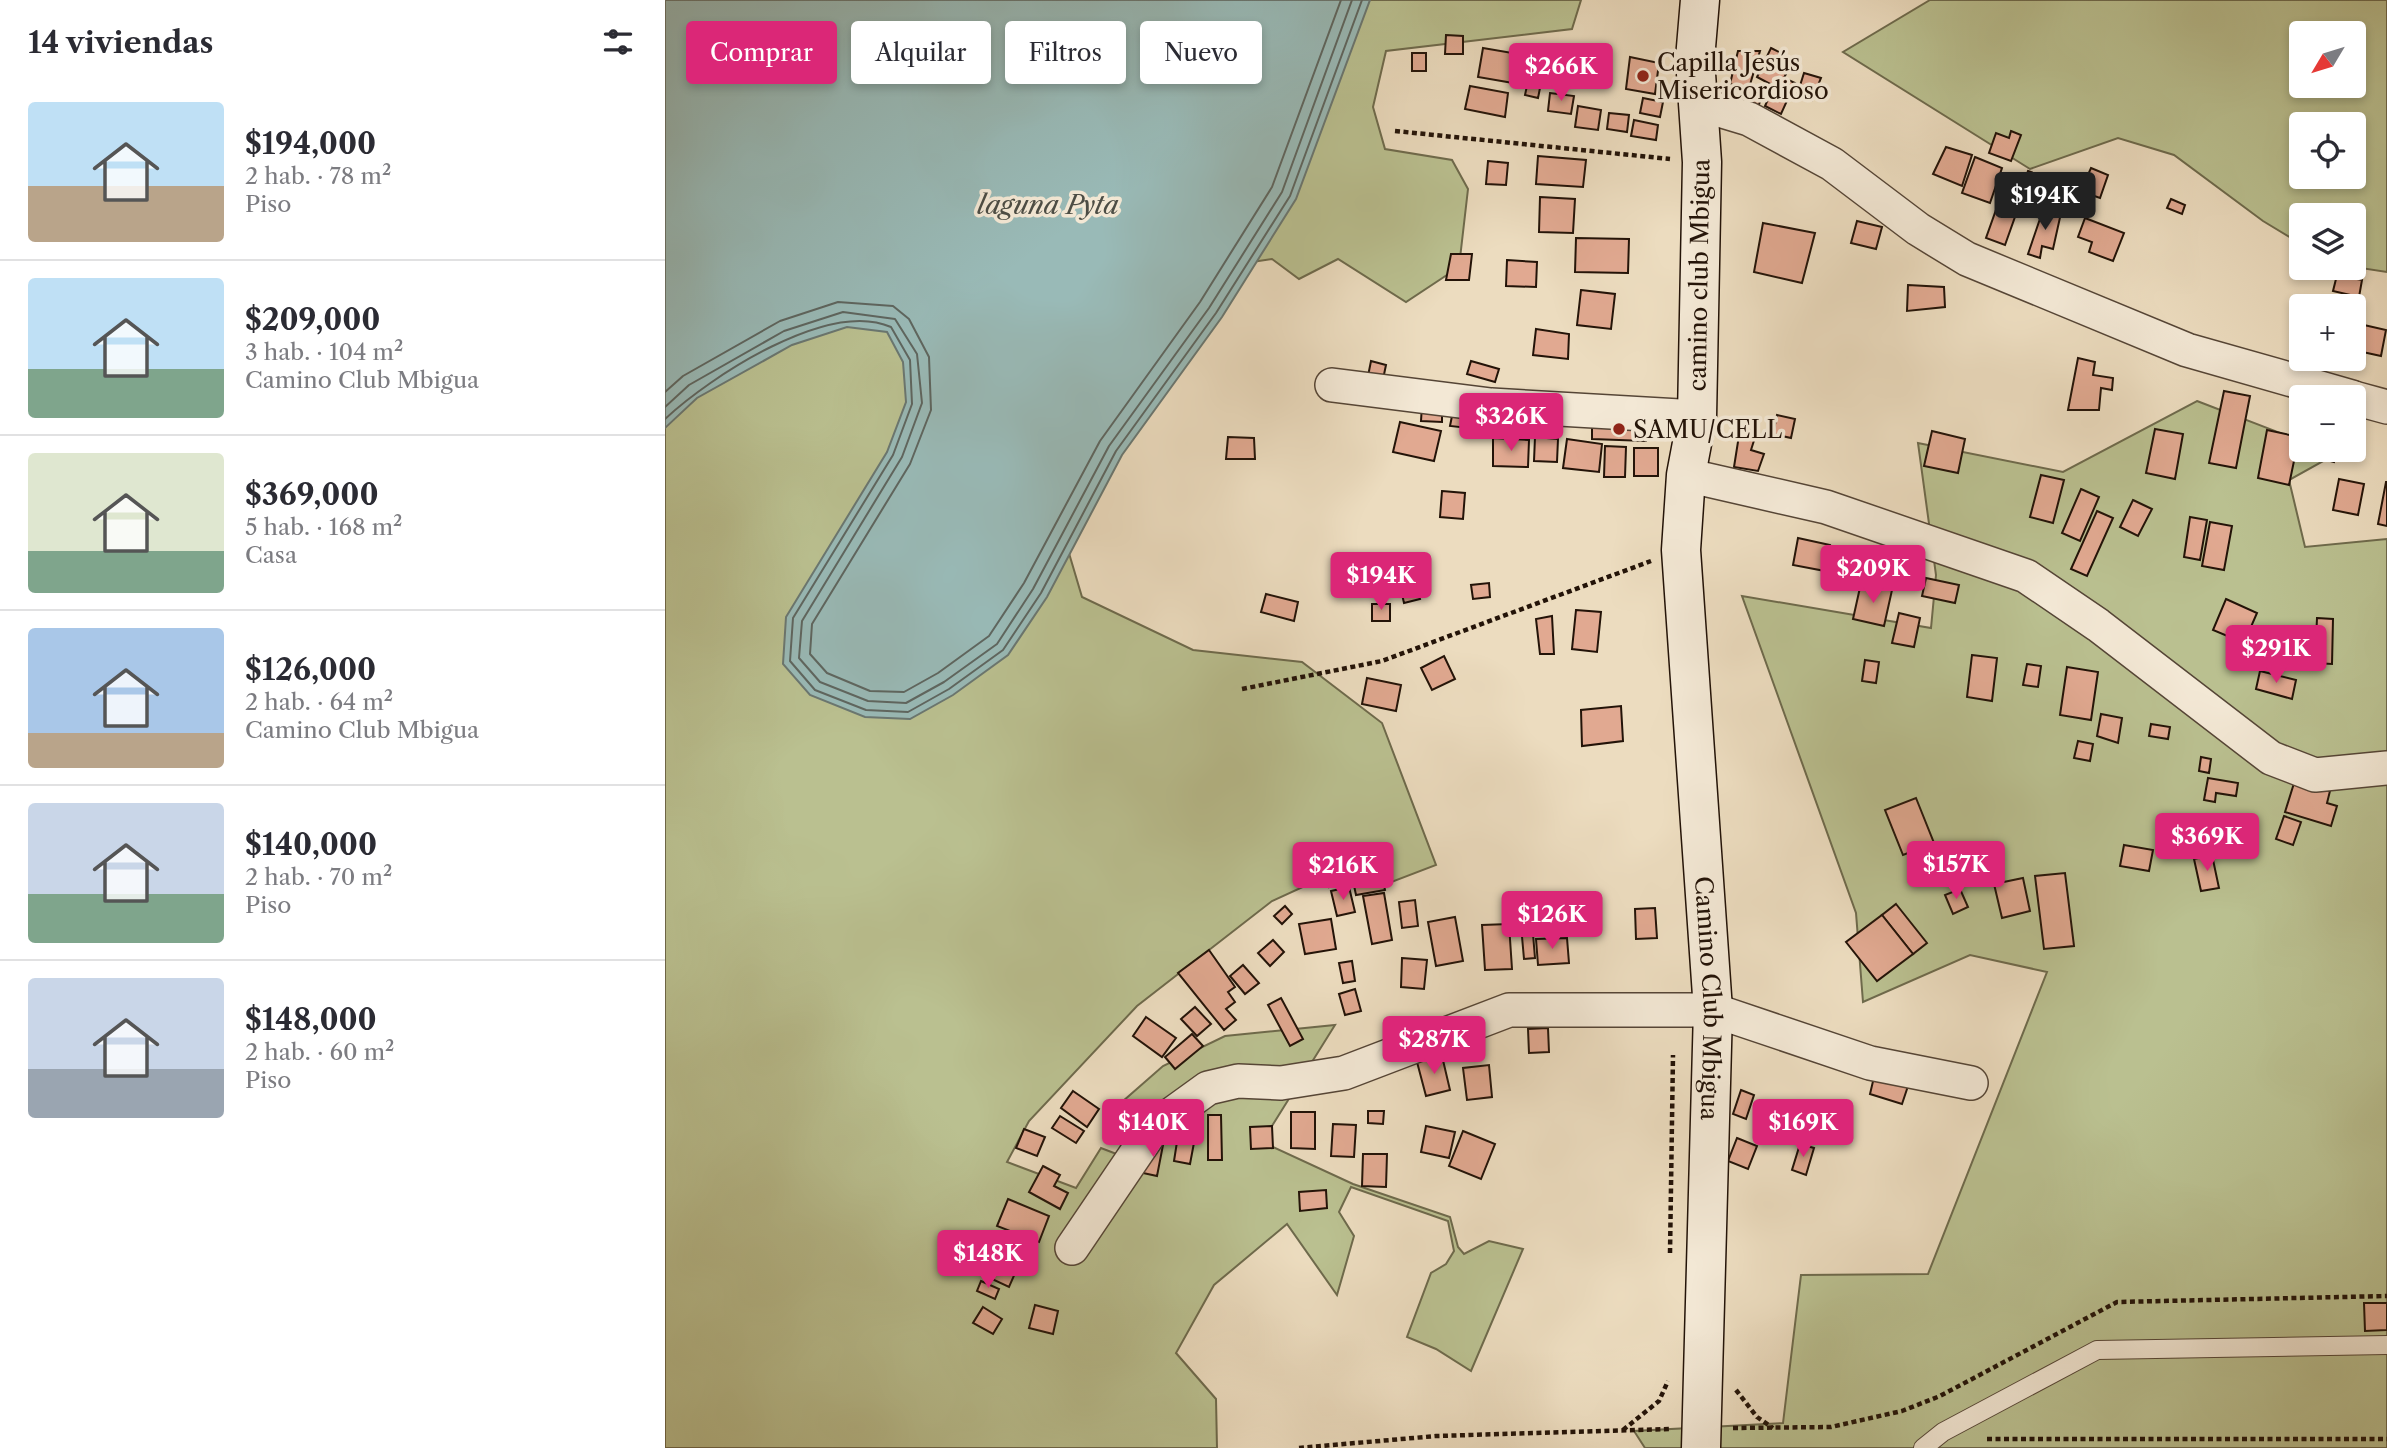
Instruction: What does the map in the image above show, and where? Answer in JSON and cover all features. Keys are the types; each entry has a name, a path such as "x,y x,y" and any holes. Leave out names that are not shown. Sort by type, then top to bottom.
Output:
{"main road":[{"name":"camino club Mbigua","path":"1681,550 1686,475 1697,417 1702,162 1696,103 1700,0"},
{"name":"Camino Club Mbigua","path":"1681,550 1713,1010 1701,1438"}],"street":[{"path":"1696,103 1749,119 1832,164 1918,229 1968,260 2187,350 2311,385"},
{"path":"1332,385 1491,405 1697,417"},
{"path":"2366,401 2387,407"},
{"path":"1686,475 1826,507 2027,576 2098,625 2271,758 2315,775 2387,768"},
{"path":"1072,1248 1154,1127 1208,1088 1238,1080 1281,1083 1344,1073 1509,1010 1713,1010 1870,1063 1971,1083"}],"lane":[{"path":"1923,1448 1943,1432 2097,1350 2387,1345"}],"path":[{"path":"1395,131 1702,162"},
{"path":"1242,689 1383,661 1681,550"},
{"path":"1670,1262 1673,1055"},
{"path":"1299,1448 1436,1436 1623,1430 1701,1438 1831,1427 1902,1410 1940,1396 2117,1302 2387,1296"},
{"path":"1623,1430 1659,1401 1668,1381 1668,1369"},
{"path":"1987,1439 2387,1439"}],"green space":[{"path":"665,0 1581,0 1572,29 1386,51 1373,107 1385,149 1452,160 1468,189 1459,267 1406,302 1338,259 1299,279 1272,259 1232,265 1063,533 1082,597 1193,650 1302,662 1382,723 1436,865 1389,883 1355,863 1272,901 1137,1006 1029,1121 1007,1162 1076,1188 1101,1148 1140,1163 1106,1116 1163,1066 1225,1036 1335,1025 1262,1142 1353,1184 1450,1217 1458,1247 1464,1254 1489,1241 1523,1249 1471,1371 1436,1349 1407,1337 1431,1273 1446,1264 1454,1251 1448,1221 1351,1187 1339,1212 1354,1236 1337,1295 1287,1224 1214,1285 1176,1353 1216,1399 1217,1448 665,1448"},
{"path":"1930,0 2387,0 2387,272 2366,269 2366,203 2289,203 2289,237 2263,221 2174,155 2118,138 2030,169 1843,52"},
{"path":"2197,401 2289,436 2289,462 2322,462 2289,480 2305,547 2387,539 2387,1448 1645,1448 1634,1431 1783,1423 1801,1275 1928,1274 2047,972 1970,955 1863,1002 1856,913 1742,596 1931,628 1936,575 1918,443 2063,472"}],"water":[{"name":"laguna Pyta","path":"665,0 1370,0 1296,199 1222,317 1122,455 1047,597 1008,655 953,695 910,719 865,717 810,695 783,664 786,617 887,452 906,402 903,362 887,332 847,327 792,345 697,398 665,428"}],"building":[{"path":"1446,35 1463,36 1463,54 1445,54"},
{"path":"1483,48 1524,55 1519,84 1478,77"},
{"path":"1771,48 1793,59 1784,78 1795,83 1781,114 1765,106 1774,86 1757,77"},
{"path":"1738,51 1760,51 1749,88 1763,91 1758,108 1744,104 1746,88 1730,84"},
{"path":"1412,53 1426,53 1426,71 1412,71"},
{"name":"Capilla Jesús Misericordioso","path":"1630,57 1659,63 1655,94 1626,89"},
{"path":"1804,73 1821,78 1812,100 1797,95"},
{"path":"1528,81 1541,83 1538,98 1525,95"},
{"path":"1470,86 1508,93 1505,117 1465,109"},
{"path":"1550,93 1574,96 1571,114 1548,111"},
{"path":"1643,98 1663,102 1660,117 1640,113"},
{"path":"1578,106 1601,110 1598,130 1575,127"},
{"path":"1609,113 1629,115 1627,132 1607,129"},
{"path":"1634,120 1658,125 1656,140 1631,136"},
{"path":"2011,131 2021,135 2011,161 1989,153 1996,133 2009,138"},
{"path":"1946,147 1972,155 1962,186 1933,174"},
{"path":"1538,156 1586,160 1583,187 1536,184"},
{"path":"1975,157 2002,168 1990,203 1962,193"},
{"path":"1488,161 1508,163 1506,185 1486,184"},
{"path":"2091,168 2108,175 2100,198 2074,189 2079,175 2087,177"},
{"path":"2028,171 2050,179 2037,215 2015,207"},
{"path":"2059,176 2069,180 2061,205 2044,199 2049,186 2055,187"},
{"path":"1540,197 1575,199 1573,233 1539,232"},
{"path":"2171,199 2185,205 2182,214 2167,208"},
{"path":"1997,207 2016,214 2005,245 1986,238"},
{"path":"2044,207 2061,213 2053,249 2042,246 2040,258 2028,254"},
{"path":"2085,218 2124,233 2113,261 2089,252 2092,242 2078,237"},
{"path":"1857,221 1882,227 1876,249 1851,243"},
{"path":"1763,223 1815,233 1802,283 1754,272"},
{"path":"1576,238 1629,239 1628,273 1575,272"},
{"path":"1451,254 1472,254 1469,280 1446,280"},
{"path":"1507,260 1537,262 1536,287 1506,286"},
{"path":"2336,280 2362,280 2360,294 2333,291"},
{"path":"1908,285 1944,287 1945,307 1907,311"},
{"path":"1581,290 1615,294 1611,329 1577,325"},
{"path":"2366,325 2386,330 2381,356 2366,353"},
{"path":"1536,329 1569,334 1568,359 1533,355"},
{"path":"2078,358 2095,362 2093,375 2113,378 2112,390 2101,388 2099,410 2068,410"},
{"path":"1371,361 1386,365 1382,384 1367,381"},
{"path":"1471,361 1499,369 1495,382 1467,374"},
{"path":"2224,391 2250,396 2236,468 2209,463"},
{"path":"1422,405 1442,405 1442,422 1421,421"},
{"path":"1454,406 1488,410 1486,430 1450,426"},
{"path":"1498,410 1518,413 1516,432 1496,430"},
{"path":"1777,415 1795,419 1791,438 1773,434"},
{"name":"SAMU/CELL","path":"1592,418 1647,419 1646,441 1592,439"},
{"path":"1400,422 1441,431 1434,461 1393,452"},
{"path":"1740,429 1757,431 1751,450 1764,454 1758,471 1734,467"},
{"path":"2155,429 2183,434 2175,479 2146,473"},
{"path":"2267,430 2289,435 2289,462 2294,462 2289,485 2258,478"},
{"path":"1932,431 1965,439 1958,473 1924,466"},
{"path":"1228,437 1254,438 1255,459 1226,459"},
{"path":"1535,437 1558,439 1557,462 1534,461"},
{"path":"1493,438 1529,440 1528,467 1493,466"},
{"path":"1567,439 1602,444 1599,472 1563,468"},
{"path":"1605,446 1626,447 1625,477 1604,477"},
{"path":"1634,448 1658,448 1658,476 1634,476"},
{"path":"2041,475 2064,480 2053,523 2030,517"},
{"path":"2339,479 2364,484 2358,515 2333,510"},
{"path":"2387,482 2387,526 2378,524"},
{"path":"2081,489 2099,497 2080,541 2062,533"},
{"path":"1442,491 1465,493 1463,519 1440,517"},
{"path":"2133,500 2152,509 2138,536 2120,527"},
{"path":"2097,511 2113,518 2087,576 2071,569"},
{"path":"2190,517 2207,520 2200,560 2184,557"},
{"path":"2210,522 2232,526 2224,570 2202,566"},
{"path":"1798,538 1830,545 1825,571 1793,565"},
{"path":"1414,577 1420,599 1404,603 1399,581"},
{"path":"1926,578 1959,585 1955,603 1922,596"},
{"path":"1489,583 1490,597 1473,599 1471,585"},
{"path":"1861,583 1892,590 1884,626 1853,619"},
{"path":"1266,594 1298,602 1294,621 1261,612"},
{"path":"2226,599 2257,613 2244,643 2213,630"},
{"path":"1372,604 1390,604 1390,621 1372,621"},
{"path":"1576,610 1601,612 1597,652 1572,649"},
{"path":"1899,613 1920,618 1914,647 1892,643"},
{"path":"1552,616 1554,654 1540,654 1536,619"},
{"path":"2317,618 2333,619 2332,664 2315,663"},
{"path":"1972,655 1997,658 1992,701 1967,697"},
{"path":"1444,656 1455,679 1432,690 1421,668"},
{"path":"1865,660 1879,662 1876,683 1862,681"},
{"path":"2027,664 2041,666 2038,687 2023,685"},
{"path":"2067,667 2098,672 2091,720 2060,715"},
{"path":"2260,671 2296,680 2292,699 2256,689"},
{"path":"1367,678 1401,685 1396,711 1362,704"},
{"path":"1621,706 1623,741 1582,746 1581,710"},
{"path":"2101,714 2122,718 2118,743 2097,736"},
{"path":"2151,724 2170,727 2168,739 2149,736"},
{"path":"2078,741 2093,744 2090,761 2074,758"},
{"path":"2201,757 2211,759 2209,773 2199,771"},
{"path":"2208,778 2238,783 2236,796 2216,793 2215,802 2204,800"},
{"path":"2295,780 2330,791 2327,803 2337,806 2331,826 2285,812"},
{"path":"1916,798 1934,843 1903,855 1885,810"},
{"path":"2284,816 2301,822 2293,845 2276,839"},
{"path":"2124,845 2153,850 2149,871 2120,866"},
{"path":"2212,855 2219,888 2201,891 2194,859"},
{"path":"1347,861 1350,884 1329,887 1326,864"},
{"path":"1380,865 1385,890 1356,895 1351,871"},
{"path":"2065,873 2074,946 2044,949 2035,876"},
{"path":"2023,878 2030,911 2002,918 1994,884"},
{"path":"1349,887 1355,912 1337,916 1331,891"},
{"path":"1960,889 1968,907 1953,914 1945,895"},
{"path":"1384,893 1392,940 1372,944 1363,896"},
{"path":"1415,900 1418,926 1402,928 1399,902"},
{"path":"1541,901 1544,933 1533,934 1535,958 1524,959 1519,903"},
{"path":"1896,904 1927,943 1913,954 1882,915"},
{"path":"1285,906 1292,914 1282,924 1274,916"},
{"path":"1655,908 1657,938 1636,939 1635,909"},
{"path":"1882,915 1913,954 1877,981 1846,942"},
{"path":"1455,917 1463,961 1436,966 1428,922"},
{"path":"1331,919 1336,949 1305,954 1299,924"},
{"path":"1509,924 1512,969 1485,970 1482,925"},
{"path":"1567,938 1569,963 1538,965 1536,939"},
{"path":"1273,940 1284,952 1270,966 1258,953"},
{"path":"1209,950 1235,987 1228,992 1235,1002 1226,1009 1236,1020 1224,1030 1178,973"},
{"path":"1402,958 1427,960 1424,989 1401,987"},
{"path":"1352,961 1355,981 1343,983 1339,963"},
{"path":"1243,965 1259,983 1245,994 1230,976"},
{"path":"1355,989 1361,1011 1345,1015 1339,994"},
{"path":"1281,998 1303,1039 1290,1046 1268,1005"},
{"path":"1195,1007 1211,1024 1197,1036 1181,1019"},
{"path":"1146,1017 1176,1038 1162,1057 1133,1036"},
{"path":"1548,1028 1549,1052 1529,1053 1528,1029"},
{"path":"1192,1034 1203,1046 1175,1069 1165,1057"},
{"path":"1442,1056 1450,1090 1426,1096 1417,1062"},
{"path":"1489,1065 1492,1097 1467,1100 1463,1068"},
{"path":"1874,1077 1908,1086 1902,1104 1870,1094"},
{"path":"1741,1090 1754,1095 1746,1119 1733,1114"},
{"path":"1073,1091 1099,1109 1087,1127 1061,1108"},
{"path":"1368,1111 1384,1111 1383,1124 1368,1123"},
{"path":"1291,1112 1315,1112 1315,1149 1291,1148"},
{"path":"1208,1115 1221,1115 1222,1160 1208,1160"},
{"path":"1060,1116 1084,1131 1076,1143 1052,1128"},
{"path":"1333,1124 1356,1125 1354,1157 1331,1156"},
{"path":"1272,1126 1273,1148 1251,1149 1250,1127"},
{"path":"1426,1126 1455,1132 1449,1158 1421,1152"},
{"path":"1024,1129 1045,1137 1037,1156 1016,1148"},
{"path":"1179,1129 1196,1132 1190,1164 1174,1161"},
{"path":"1463,1131 1495,1144 1481,1179 1449,1166"},
{"path":"1737,1138 1757,1146 1748,1169 1728,1161"},
{"path":"1149,1142 1163,1145 1157,1176 1143,1173"},
{"path":"1800,1144 1814,1148 1806,1175 1792,1170"},
{"path":"1363,1154 1387,1154 1386,1187 1362,1186"},
{"path":"1043,1166 1060,1175 1054,1186 1068,1193 1060,1209 1029,1192"},
{"path":"1326,1190 1327,1208 1300,1211 1299,1192"},
{"path":"1008,1199 1049,1216 1039,1242 997,1226"},
{"path":"991,1240 1023,1255 1009,1287 977,1272"},
{"path":"981,1281 999,1289 995,1299 977,1291"},
{"path":"2364,1303 2387,1303 2387,1330 2365,1331"},
{"path":"1035,1305 1058,1311 1053,1334 1029,1328"},
{"path":"983,1307 1002,1319 993,1334 973,1323"}],"place":[{"name":"Capilla Jesús Misericordioso","path":"1643,76"},
{"name":"SAMU/CELL","path":"1619,429"}]}
